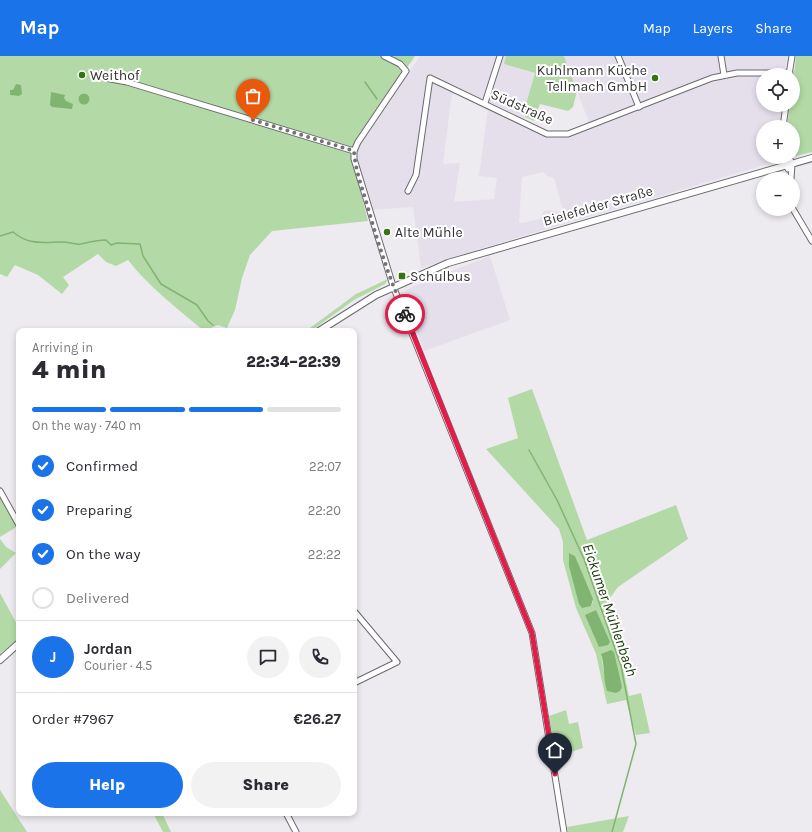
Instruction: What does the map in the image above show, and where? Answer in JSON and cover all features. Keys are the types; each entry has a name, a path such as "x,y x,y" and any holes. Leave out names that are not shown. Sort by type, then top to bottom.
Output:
{"main road":[{"name":"Bielefelder Straße","path":"800,162 812,158"},
{"name":"Bielefelder Straße","path":"324,328 393,286 448,262 792,164"},
{"path":"0,660 16,646"}],"street":[{"path":"384,56 400,64 406,69 354,151 355,163 393,286 532,633 564,832"},
{"path":"485,103 500,56"},
{"path":"618,56 639,107"},
{"path":"721,56 724,75"},
{"path":"791,68 792,56"},
{"name":"Südstraße","path":"408,191 416,175 430,78 547,134 558,135 568,134 687,87 724,75 756,72"},
{"path":"105,78 127,82 354,151"},
{"path":"790,172 792,164"},
{"path":"785,166 790,172"},
{"path":"797,216 812,241"},
{"path":"0,491 16,520"},
{"path":"357,615 397,662 357,682"},
{"path":"288,816 296,832"}],"shaded area":[{"path":"0,56 415,56 357,141 353,162 368,221 272,231 250,255 242,278 235,310 227,328 218,325 211,328 200,328 155,289 128,260 116,266 106,262 98,254 63,277 69,285 62,294 38,275 15,265 7,277 0,274"},
{"path":"420,56 506,56 504,64 535,73 525,107 524,126 557,138 576,134 591,128 564,56 788,56 785,68 756,68 756,112 782,112 782,120 756,120 756,164 768,164 476,250 421,268 413,207 369,210 356,161 357,148","holes":["454,92 488,108 479,176 497,178 494,199 454,202 460,163 443,164 451,100","543,172 547,176 554,178 563,210 558,212 549,210 544,211 540,219 522,223 519,222 522,177"]},
{"path":"506,56 564,56 577,91 573,107 568,111 540,104 534,121 525,117 525,107 535,73 504,64"},
{"path":"796,56 812,56 812,152 800,155 800,120 788,120 789,112 800,112 800,68 795,68"},
{"path":"16,84 21,85 22,94 19,96 10,95 10,90 13,90"},
{"path":"51,92 65,95 64,98 66,101 73,104 72,109 52,107 50,105"},
{"path":"84,93 88,95 90,99 88,103 84,105 80,103 78,99 80,95"},
{"path":"490,256 510,320 424,351 405,298 406,290"},
{"path":"388,279 385,284 354,300 315,328 310,328 356,294"},
{"path":"532,389 587,540 676,505 688,539 618,587 604,606 618,646 629,696 641,693 650,733 636,735 626,700 607,704 596,654 576,608 563,560 563,542 559,529 486,449 518,438 508,398","holes":["569,553 575,556 593,602 591,606","601,654 622,687 607,691"]},
{"path":"0,494 16,522 16,527 0,537"},
{"path":"0,539 6,547 16,553 0,569"},
{"path":"569,553 575,556 593,599 591,606 582,608 579,604 569,566"},
{"path":"0,593 16,622 16,641 0,654"},
{"path":"596,610 610,642 608,645 599,647 585,615"},
{"path":"611,650 614,652 622,687 620,691 616,693 607,691 601,654"},
{"path":"566,710 569,724 578,722 583,748 556,757 549,716"},
{"path":"0,790 27,832 0,832"},
{"path":"155,816 163,816 171,832 163,832"},
{"path":"629,816 623,832 568,832 567,827"}],"waterway":[{"path":"365,82 377,99"},
{"path":"0,236 13,232 25,239 43,243 63,242 79,244 106,240 111,245 117,243 140,244 143,256 161,284 197,305 208,321 213,325"},
{"name":"Eickumer Mühlenbach","path":"529,450 557,500 584,559 621,666 636,744 612,832"}],"way so far":[{"path":"253,120 354,151 355,163 373,224 393,286 405,314"}],"place":[{"name":"Weithof","path":"82,75"},
{"name":"Kuhlmann Küche Tellmach GmbH","path":"655,78"},
{"name":"Alte Mühle","path":"387,232"},
{"name":"Schulbus","path":"402,276"}],"route":[{"path":"405,314 528,620 534,642 555,774"}]}
